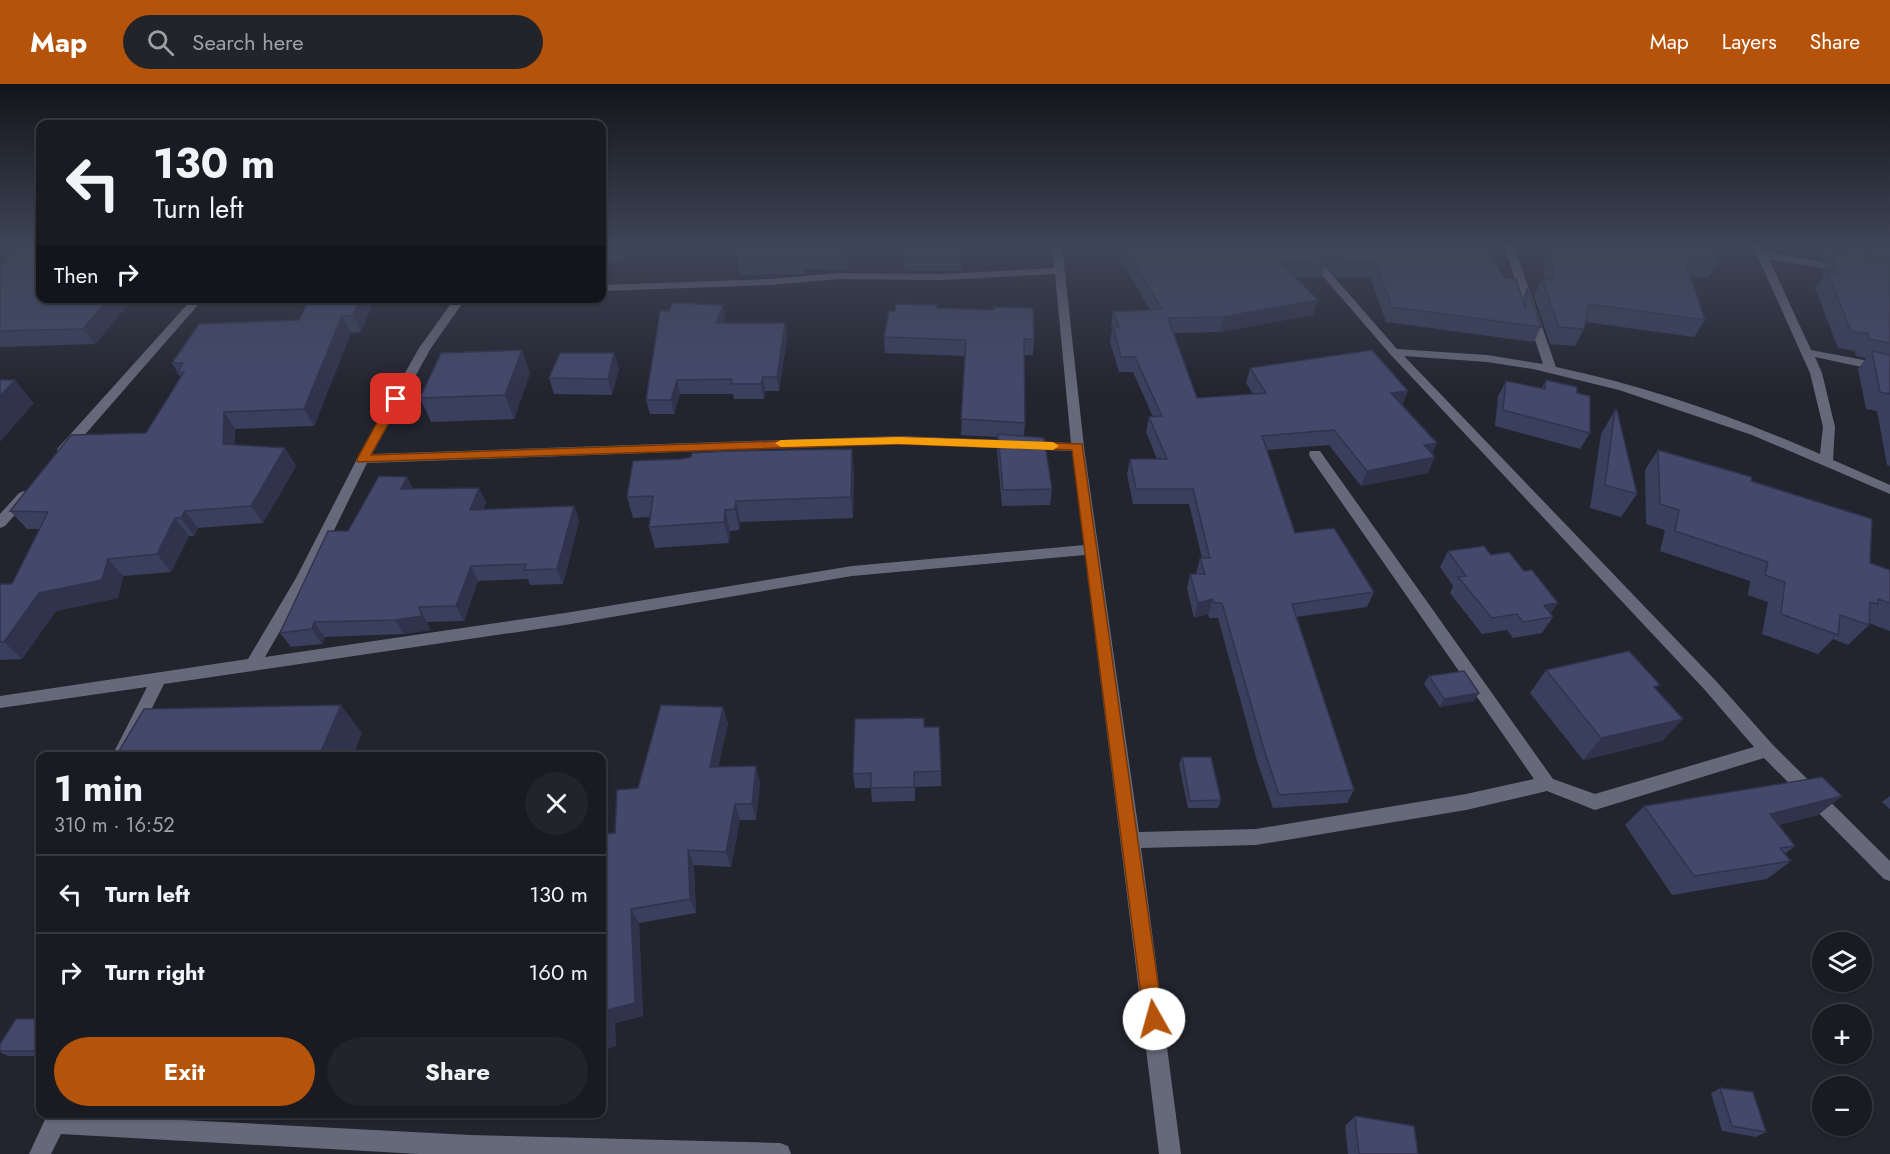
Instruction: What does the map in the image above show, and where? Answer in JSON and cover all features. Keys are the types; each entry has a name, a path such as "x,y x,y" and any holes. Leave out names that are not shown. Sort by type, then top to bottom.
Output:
{"street":[{"path":"1062,296 1078,447 1131,840 1170,1154"},
{"path":"1345,296 1394,352 1710,685 1767,750 1890,873"},
{"path":"1526,296 1550,368"},
{"path":"1780,296 1804,352 1816,373 1829,427 1826,463"},
{"path":"53,462 195,303"},
{"path":"252,666 303,579 363,459 425,348 457,303"},
{"path":"1394,352 1446,353 1550,368 1677,403 1758,433 1890,490"},
{"path":"1804,352 1890,369"},
{"path":"363,459 899,440 1078,447"},
{"path":"1315,454 1547,783 1595,802 1767,750"},
{"path":"0,523 31,488"},
{"path":"0,702 565,619 852,571 1093,549"},
{"path":"122,752 159,679"},
{"path":"1131,840 1256,837 1466,802 1547,783"},
{"path":"40,1154 57,1118 470,1146 780,1154"}],"building":[{"path":"0,296 36,296 36,303 105,303 83,329 0,331"},
{"path":"1154,296 1314,296 1318,300 1223,317 1168,318 1197,398 1266,393 1250,368 1372,350 1408,391 1391,393 1437,443 1424,445 1435,457 1367,471 1334,430 1262,436 1295,533 1334,528 1374,592 1292,604 1354,790 1279,795 1222,603 1214,603 1213,599 1198,603 1190,574 1205,574 1200,558 1210,558 1193,489 1136,489 1130,459 1167,459 1149,417 1162,416 1135,357 1121,357 1113,327 1119,327 1113,312 1162,309"},
{"path":"1388,296 1521,296 1526,310 1527,296 1530,296 1541,327 1392,307"},
{"path":"1548,296 1697,296 1705,320 1589,304 1584,329 1559,327"},
{"path":"1837,296 1890,296 1890,343 1869,339 1868,334 1851,331"},
{"path":"308,303 358,303 353,315 342,316 304,409 224,412 223,444 285,448 251,506 185,511 181,518 175,518 157,554 108,559 102,580 39,593 4,642 0,642 0,584 12,584 48,512 10,511 71,435 146,433 184,372 177,373 183,363 172,363 199,324 299,320"},
{"path":"673,303 723,305 716,323 785,323 777,377 763,377 761,384 731,384 732,379 677,380 671,400 646,400 660,311 669,311"},
{"path":"896,304 994,310 993,307 1033,308 1034,339 1024,339 1025,423 961,419 966,340 884,337 889,311 895,311"},
{"path":"522,350 505,395 420,398 441,353"},
{"path":"1872,351 1890,355 1890,394 1880,392"},
{"path":"560,353 614,353 608,379 549,378"},
{"path":"0,380 15,380 0,396"},
{"path":"1546,380 1577,387 1577,393 1590,396 1590,433 1503,410 1506,381 1545,389"},
{"path":"1615,410 1617,410 1637,494 1605,485"},
{"path":"998,434 1044,438 1052,489 1003,490"},
{"path":"852,449 851,497 736,501 735,509 725,510 724,522 649,527 653,496 627,497 633,461 680,459 691,457 692,453"},
{"path":"1658,450 1752,477 1751,481 1872,519 1870,563 1890,570 1890,603 1878,599 1878,604 1870,602 1869,625 1840,615 1838,635 1781,614 1785,582 1765,575 1768,562 1675,531 1679,510 1660,504"},
{"path":"379,476 407,477 401,489 479,488 470,510 574,506 557,569 524,570 526,564 471,566 456,606 419,607 422,616 395,620 314,622 312,629 280,633 328,531 348,531"},
{"path":"1484,546 1491,555 1509,552 1524,571 1532,570 1558,603 1544,605 1553,617 1523,622 1517,614 1492,618 1458,577 1466,576 1448,551"},
{"path":"1629,651 1660,685 1654,687 1683,719 1601,738 1546,670"},
{"path":"1464,671 1479,693 1444,699 1429,676"},
{"path":"341,705 321,752 118,752 144,709"},
{"path":"661,705 723,707 710,767 756,766 752,804 735,804 726,852 688,850 690,899 631,909 635,1003 607,1010 608,1034 606,1034 606,834 615,833 617,790 638,788"},
{"path":"924,718 924,727 939,727 941,771 914,772 914,787 871,788 871,773 853,774 855,719"},
{"path":"1182,757 1211,757 1221,800 1190,801"},
{"path":"1822,777 1842,796 1770,814 1795,846 1780,848 1791,861 1694,876 1644,806"},
{"path":"16,1019 36,1019 36,1051 0,1051 0,1044"},
{"path":"1720,1088 1753,1092 1766,1132 1732,1126"},
{"path":"1355,1116 1414,1126 1418,1154 1359,1154"}],"slow traffic":[{"path":"781,443 899,440 1053,446"}],"route":[{"path":"396,399 363,459 899,440 1078,447 1154,1019"}]}
